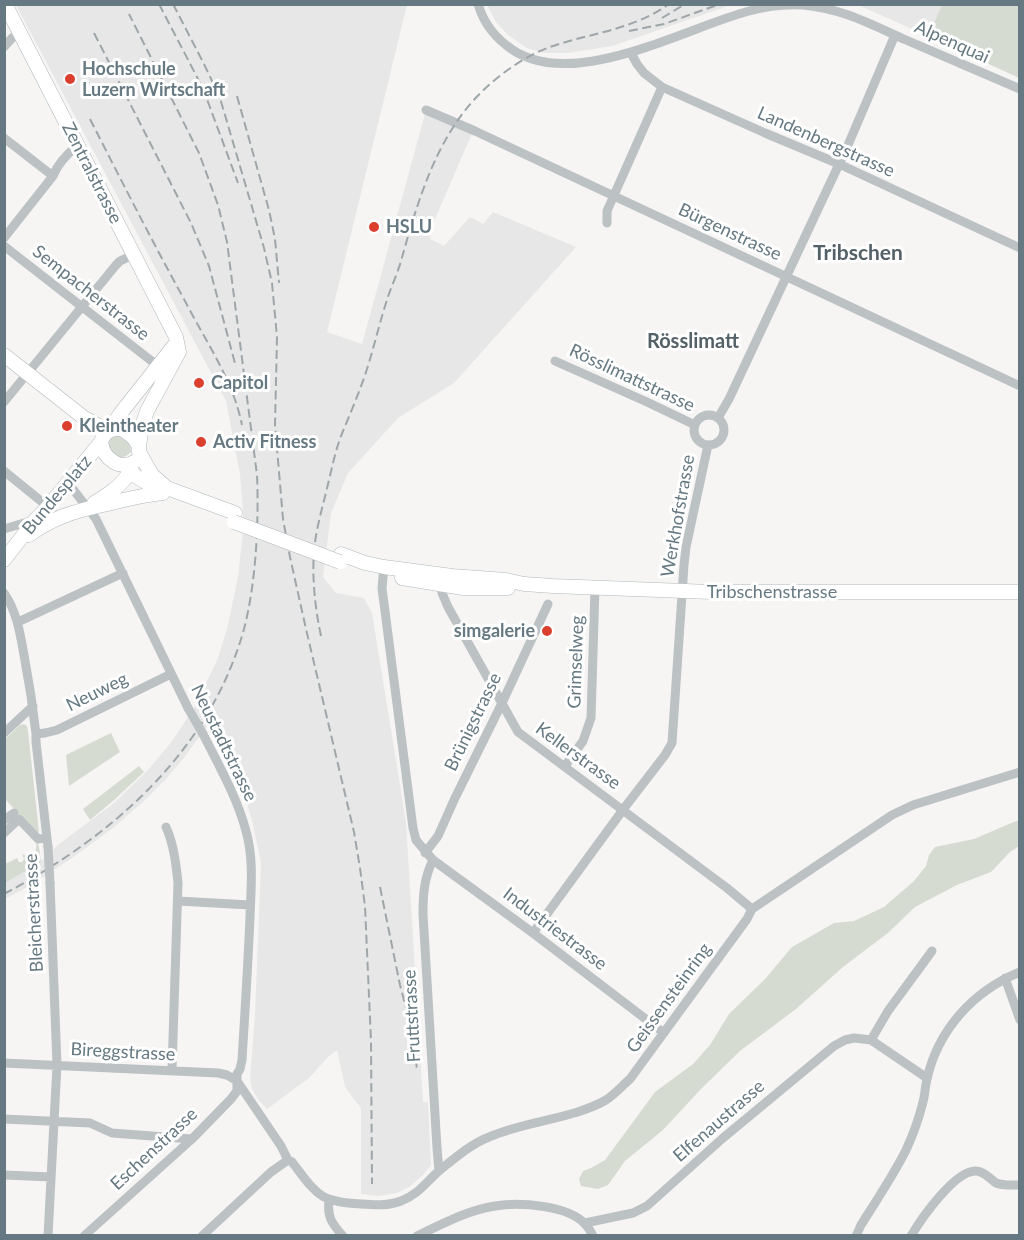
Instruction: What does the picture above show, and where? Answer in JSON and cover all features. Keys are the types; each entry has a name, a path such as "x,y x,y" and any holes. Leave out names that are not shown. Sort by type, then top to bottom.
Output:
{"street":[{"name":"Zentralstrasse","path":"5,4 135,255 177,342"},
{"name":"Alpenquai","path":"478,4 485,22 496,36 514,52 546,63 606,59 741,13 779,5 838,11 862,19 1020,89"},
{"path":"4,47 12,38 21,33"},
{"name":"Werkhofstrasse","path":"695,425 696,438 703,444 708,446 717,444 723,437 724,427 718,418 839,164 895,35"},
{"name":"Landenbergstrasse","path":"631,52 633,59 644,73 662,87 839,164 1020,248"},
{"path":"607,223 607,211 662,87"},
{"name":"Bürgenstrasse","path":"426,110 1020,386"},
{"path":"4,138 53,176"},
{"path":"4,238 53,176 66,154 78,146"},
{"name":"Sempacherstrasse","path":"4,246 158,366"},
{"path":"4,402 120,261 135,255"},
{"name":"Bundesplatz","path":"11,542 48,507 177,342"},
{"name":"Bundesplatz","path":"107,434 102,449 108,458 128,465 136,460 147,411 179,352 177,342"},
{"path":"4,355 107,434 121,429 135,439 152,475 167,488 234,518"},
{"name":"Rösslimattstrasse","path":"555,361 695,425"},
{"path":"695,425 705,416 718,418"},
{"name":"Werkhofstrasse","path":"533,933 666,755 672,743 686,547 708,446"},
{"name":"Bundesplatz","path":"128,465 134,475 163,494 234,518"},
{"name":"Bundesplatz","path":"87,508 117,487 128,475 128,465"},
{"path":"4,471 60,516"},
{"name":"Neustadtstrasse","path":"70,480 72,488 96,519 171,674 228,783 246,831 252,873 242,1059 237,1081"},
{"name":"Bundesplatz","path":"11,542 60,516 132,497 163,494"},
{"name":"Tribschenstrasse","path":"234,518 341,558 365,563 413,579 463,588 506,588 524,584"},
{"path":"4,529 36,519"},
{"path":"4,560 11,542"},
{"path":"384,571 383,597 413,828 416,840 425,853"},
{"name":"Tribschenstrasse","path":"384,571 506,580 524,584 682,592 1020,592"},
{"path":"18,622 123,573"},
{"name":"Kellerstrasse","path":"441,584 448,607 518,732 752,909"},
{"name":"Grimselweg","path":"565,766 583,741 591,718 595,588"},
{"name":"Bleicherstrasse","path":"4,593 18,622 33,706 50,883 57,1065 48,1236"},
{"name":"Brünigstrasse","path":"425,853 438,836 548,604"},
{"name":"Neuweg","path":"36,734 57,730 171,674"},
{"path":"4,733 33,706"},
{"name":"Geissensteinring","path":"329,1201 353,1204 392,1204 412,1196 462,1153 489,1136 576,1111 605,1100 630,1079 752,909 892,814 913,805 1020,772"},
{"path":"4,820 14,813"},
{"path":"4,832 19,819 38,839 47,843"},
{"path":"166,827 175,856 178,901 172,1070"},
{"name":"Industriestrasse","path":"425,853 664,1033"},
{"name":"Fruttstrasse","path":"433,860 424,886 423,914 439,1171"},
{"path":"178,901 250,905"},
{"path":"927,1078 871,1040 888,1011 932,951"},
{"path":"856,1236 906,1150 923,1103 927,1078 940,1043 962,1011 975,999 989,987 1020,972"},
{"path":"1005,978 1020,1020"},
{"name":"Elfenaustrasse","path":"585,1223 633,1213 647,1206 723,1138 834,1046 844,1040 854,1038 871,1040"},
{"name":"Bireggstrasse","path":"4,1063 218,1073 237,1081"},
{"path":"237,1081 288,1160 316,1193 329,1201 328,1213 336,1233"},
{"name":"Eschenstrasse","path":"84,1236 192,1138 231,1099 237,1090 237,1081"},
{"path":"4,1119 90,1123 112,1133 192,1138"},
{"path":"202,1236 271,1172 288,1160"},
{"path":"910,1236 922,1216 938,1197 956,1181 974,1170 1002,1185 1020,1185"},
{"path":"4,1175 51,1177"},
{"path":"417,1236 457,1218 495,1206 514,1205 550,1208 565,1212 585,1223 593,1236"}],"shaded area":[{"path":"487,4 731,5 612,46 568,53 544,53 527,48 508,35 496,22"},
{"path":"16,5 407,5 327,332 362,344 425,114 473,131 429,233 430,239 444,246 470,217 483,224 493,212 576,247 454,383 398,418 348,473 331,513 323,577 336,593 364,598 372,613 406,822 423,1102 428,1102 431,1165 409,1187 397,1193 378,1196 361,1194 361,1108 345,1087 337,1050 309,1078 267,1109 252,1089 250,1078 255,1016 261,863 252,820 237,772 215,729 208,725 165,780 113,828 31,885 5,899 5,883 39,863 59,844 114,803 148,770 173,740 197,703 218,658 227,629 238,577 244,523 240,474 226,401"},
{"path":"858,5 942,5 928,36"},
{"path":"942,5 1019,5 1019,78 928,36"},
{"path":"113,436 121,436 126,440 131,452 123,457 114,455 108,444"},
{"path":"24,724 28,731 38,833 5,799 4,740"},
{"path":"111,733 120,752 69,786 66,755"},
{"path":"139,766 144,772 90,820 83,809"},
{"path":"1019,821 1019,846 991,872 957,885 915,907 888,933 843,967 796,1009 740,1051 663,1130 625,1161 608,1185 598,1189 581,1186 579,1179 583,1171 605,1160 655,1092 693,1064 710,1045 729,1014 765,979 792,947 834,923 854,921 884,907 914,881 926,866 929,855 935,847 974,839"},
{"path":"36,841 41,862 5,883 5,864 17,858 19,862 22,862 24,859 22,854 30,857 36,850"}],"railway":[{"path":"159,4 197,77 238,183"},
{"path":"173,4 220,98 272,283 277,337 275,425 283,519 306,629 354,832 365,906 371,1041 372,1184"},
{"path":"321,636 314,594 314,551 334,460 367,369 423,189 443,144 471,103 496,79 518,63 550,47 641,20 669,4"},
{"path":"662,18 685,4"},
{"path":"629,31 664,24 720,4"},
{"path":"4,894 83,845 119,817 152,786 182,751 207,714 228,673 244,629 254,573 258,513 257,475 227,242 218,205 199,153 129,14"},
{"path":"94,33 191,223 209,266 236,367"},
{"path":"237,96 269,210 275,239 279,283"},
{"path":"90,119 218,361 232,392 242,425"},
{"path":"380,887 400,985 414,1038 417,1071"}],"place":[{"name":"Hochschule Luzern Wirtschaft","path":"70,79"},
{"name":"HSLU","path":"374,227"},
{"name":"Capitol","path":"199,383"},
{"name":"Kleintheater","path":"67,426"},
{"name":"Activ Fitness","path":"201,442"},
{"name":"simgalerie","path":"547,631"}],"district":[{"name":"Tribschen","path":"858,253"},
{"name":"Rösslimatt","path":"693,342"}]}
